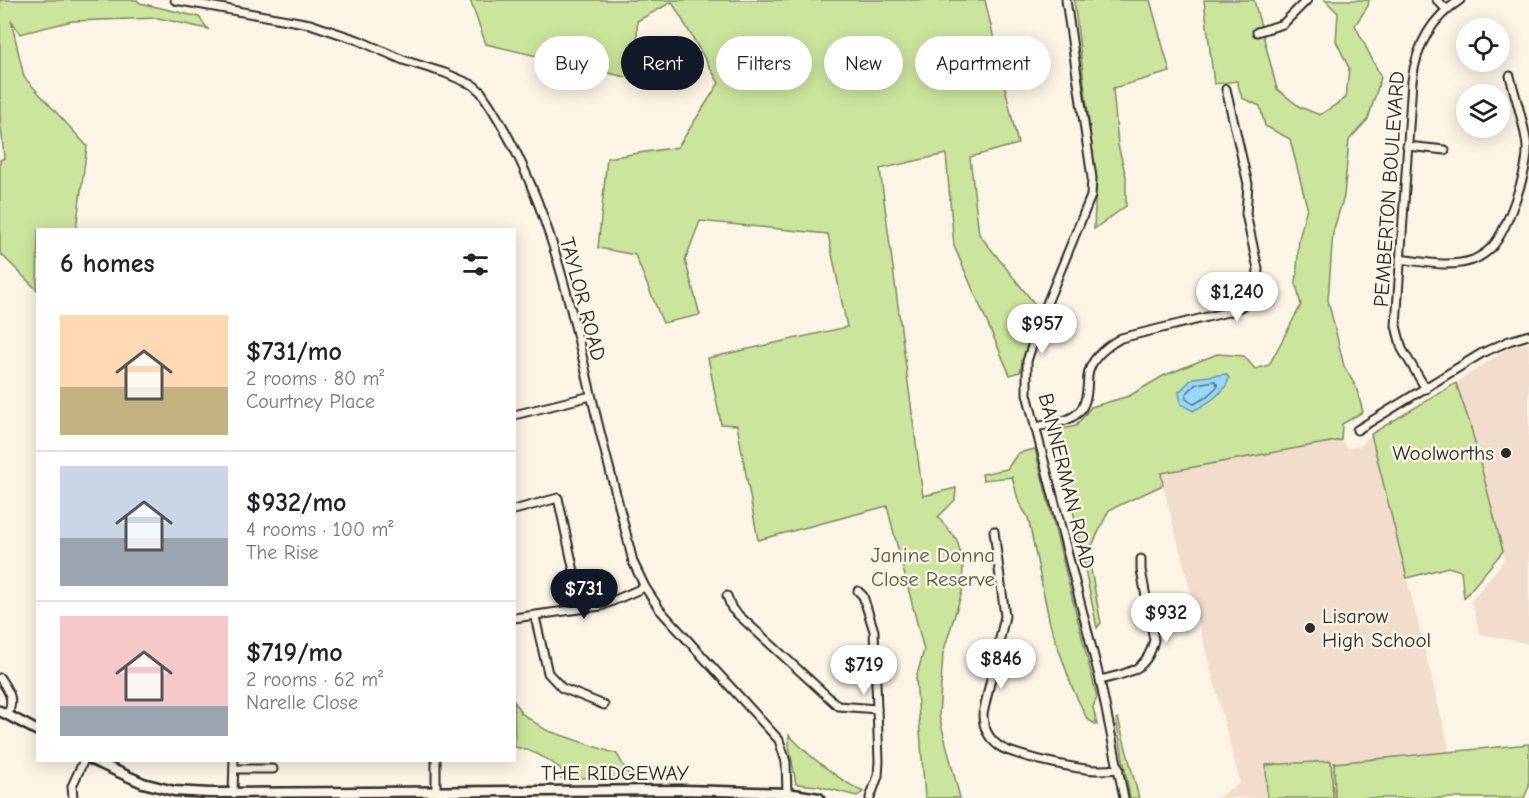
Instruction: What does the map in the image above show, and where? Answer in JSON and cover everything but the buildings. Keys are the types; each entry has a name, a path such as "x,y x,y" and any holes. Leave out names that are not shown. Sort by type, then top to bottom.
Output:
{"street":[{"name":"TAYLOR ROAD","path":"175,0 310,24 358,40 393,57 464,81 481,92 519,158 539,202 580,346 633,562 660,610 778,741 786,762 787,793"},
{"name":"BANNERMAN ROAD","path":"1066,0 1092,178 1091,196 1043,313 1027,361 1027,394 1100,680 1124,798"},
{"path":"1257,32 1283,24 1307,0"},
{"path":"1437,0 1446,9"},
{"name":"PEMBERTON BOULEVARD","path":"1426,389 1407,359 1398,338 1396,315 1414,62 1427,34 1446,9 1460,0"},
{"path":"1400,259 1447,264 1461,263 1475,259 1493,246 1509,215 1527,163 1527,145 1510,76"},
{"path":"1035,427 1064,421 1082,410 1088,392 1088,372 1095,359 1107,346 1121,338 1221,315 1242,306 1250,296 1257,283 1258,269 1246,214 1248,184 1226,89"},
{"path":"1407,146 1445,150"},
{"path":"1357,430 1482,353 1509,340 1529,335"},
{"path":"516,415 591,396"},
{"path":"516,509 558,498 582,608"},
{"path":"994,531 1005,616 982,714 987,733 1000,747 1008,751 1087,770 1119,769"},
{"path":"1100,680 1133,671 1146,662 1152,652 1154,640 1141,559"},
{"path":"516,618 601,606 645,587"},
{"path":"858,591 863,597 874,631 879,761 878,776 870,798"},
{"path":"727,596 732,609 838,706 877,709"},
{"path":"535,617 548,673 562,688 604,705"},
{"path":"0,678 12,702 4,713 36,730"},
{"path":"73,798 72,786 83,762"},
{"name":"THE RIDGEWAY","path":"96,762 143,783 174,791 209,793 436,791 481,794 787,793 819,798"},
{"path":"232,793 234,762"},
{"path":"436,762 436,791"},
{"path":"234,769 273,769"}],"shaded area":[{"path":"1529,343 1529,644 1480,634 1471,601 1505,559 1470,424 1456,383 1510,347"},
{"name":"Lisarow High School","path":"1371,434 1450,752 1334,763 1335,798 1217,798 1240,783 1160,473 1341,440 1347,448 1361,446"}],"green space":[{"path":"0,0 137,0 140,3 199,17 208,29 158,18 72,21 20,34 11,20 24,77 87,146 76,228 36,228 36,289 0,253 0,160 4,158 0,115"},
{"name":"Janine Donna Close Reserve","path":"470,0 985,0 993,36 915,36 915,90 1006,90 1018,144 970,157 979,234 1037,307 1020,372 1010,375 954,246 946,154 880,169 923,496 956,488 955,500 938,517 957,540 963,563 962,592 943,653 939,716 960,798 925,798 916,678 924,650 887,506 758,540 737,425 721,424 708,358 847,327 828,234 700,221 685,260 700,315 663,323 635,255 598,248 607,158 678,147 716,88 716,90 812,90 812,36 716,36 716,78 704,57 704,36 692,36 672,2 637,21 637,36 621,36 621,76 609,73 609,36 534,36 534,55 486,44"},
{"path":"1074,0 1150,0 1170,72 1113,88 1118,145 1126,176 1126,206 1094,229 1096,179"},
{"path":"1204,0 1254,0 1277,89 1300,107 1320,115 1346,98 1349,68 1336,41 1338,13 1325,0 1369,0 1368,6 1355,25 1381,77 1368,119 1349,140 1344,196 1333,232 1328,300 1344,366 1356,387 1363,412 1342,424 1341,440 1161,473 1163,485 1109,510 1088,554 1101,623 1097,628 1065,471 1052,431 1076,426 1091,407 1129,396 1163,376 1217,354 1244,356 1255,369 1269,365 1301,305 1296,284 1299,239 1307,207 1290,139 1265,126 1260,106 1242,98 1237,81 1214,84"},
{"path":"1456,383 1470,424 1503,551 1464,598 1461,571 1448,567 1407,578 1371,434"},
{"path":"1035,449 1097,697 1093,707 1097,725 1087,719 1072,687 1050,624 1028,517 1019,503 1012,477 983,480 982,474 1007,469 1018,453"},
{"path":"516,704 521,713 546,730 617,754 630,777 561,778 561,769 533,752 516,747"},
{"path":"1118,718 1139,798 1130,798 1116,719"},
{"path":"789,735 824,766 863,792 857,796 818,786 796,784"},
{"path":"1529,744 1529,786 1524,798 1335,798 1334,763"},
{"path":"1331,761 1333,798 1267,798 1266,765"}],"water":[{"path":"1226,374 1229,378 1224,388 1209,401 1193,411 1181,404 1179,392 1193,378"}],"place":[{"name":"Woolworths","path":"1506,453"},
{"name":"Lisarow High School","path":"1310,628"}]}
